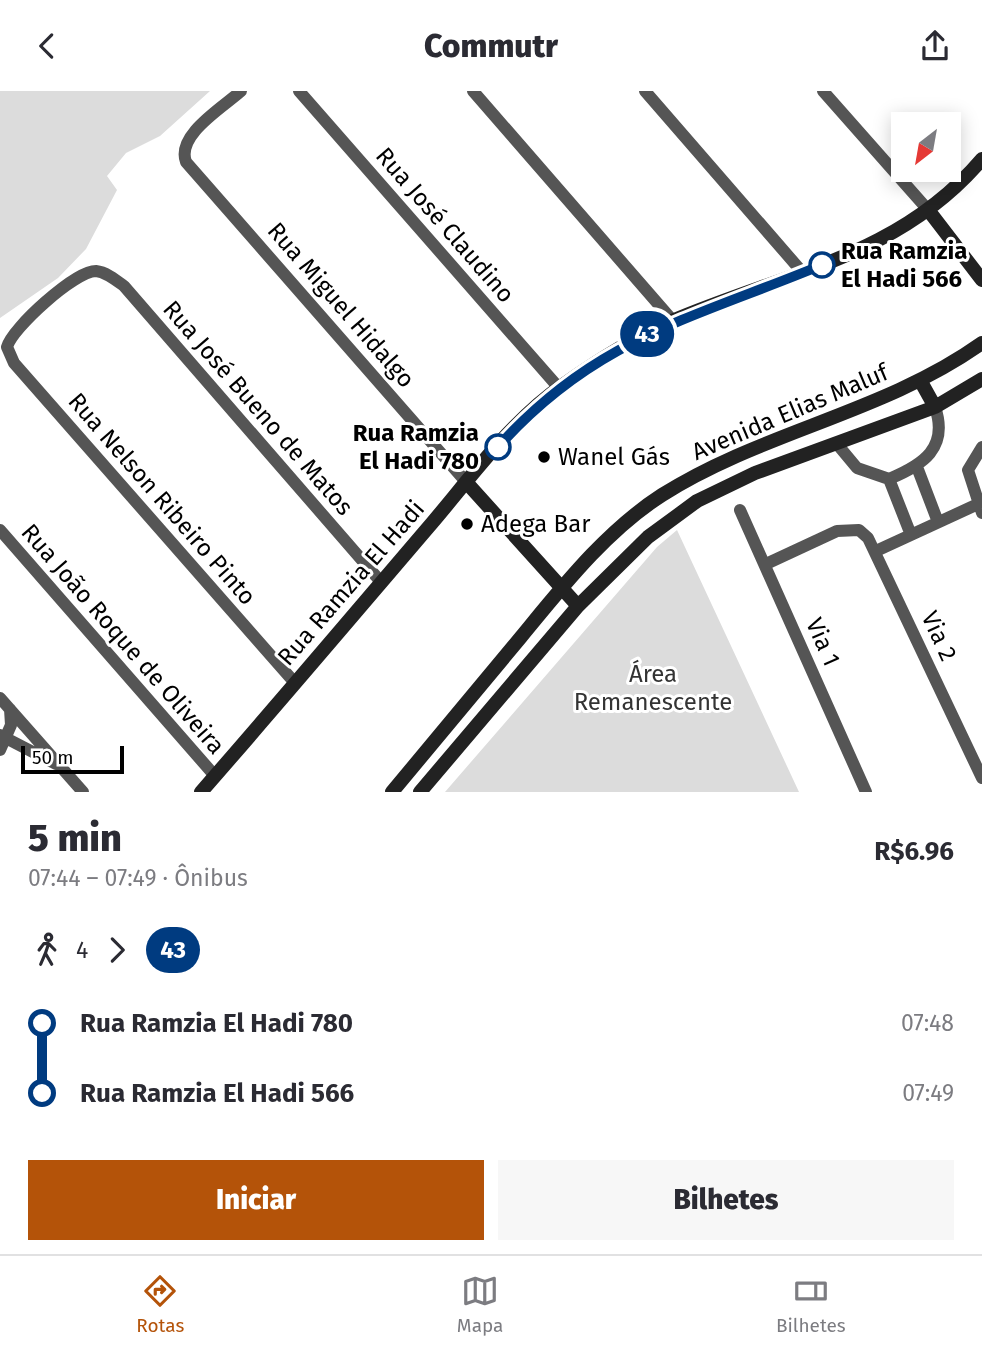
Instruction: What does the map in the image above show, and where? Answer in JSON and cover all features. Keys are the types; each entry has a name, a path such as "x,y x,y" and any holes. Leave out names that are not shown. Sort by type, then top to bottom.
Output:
{"street":[{"name":"Rua Miguel Hidalgo","path":"241,91 186,141 183,155 186,162 562,589"},
{"name":"Rua José Claudino","path":"299,91 559,388"},
{"path":"473,91 673,321"},
{"path":"645,91 803,273"},
{"path":"823,91 929,211 982,281"},
{"name":"Rua Ramzia El Hadi","path":"201,792 467,482 523,419 559,388 626,344 673,321 881,241 929,211 982,159"},
{"name":"Rua Nelson Ribeiro Pinto","path":"97,271 82,274 69,283 9,339 7,347 14,363 295,683"},
{"name":"Rua José Bueno de Matos","path":"97,271 124,286 382,582"},
{"name":"Avenida Elias Maluf","path":"392,792 562,589 625,522 662,495 719,463 876,403 956,362 982,343"},
{"name":"Avenida Elias Maluf","path":"420,792 578,605 648,537 697,501 755,473 935,407 982,379"},
{"path":"876,403 839,428 837,444 857,468 889,479 917,467 932,451 939,436 940,423 935,407 920,380"},
{"path":"766,564 849,528 859,530 876,551 938,522 980,509 968,479 970,462 982,447"},
{"path":"917,467 938,522"},
{"path":"889,479 911,535"},
{"name":"Via 1","path":"740,510 866,792"},
{"name":"Rua João Roque de Oliveira","path":"0,530 215,776"},
{"name":"Via 2","path":"876,551 982,778"},
{"path":"562,589 578,605"},
{"path":"0,698 83,792"},
{"path":"10,709 11,725 2,741 62,767"}],"green space":[{"path":"0,91 210,91 160,136 126,153 107,176 117,190 86,249 58,278 0,318"},
{"name":"Área Remanescente","path":"677,530 799,792 445,792 657,547"}],"bus line":[{"name":"43","path":"498,447 523,419 559,388 626,344 673,321 822,265"}],"place":[{"name":"Rua Ramzia El Hadi 566","path":"822,265"},
{"name":"Rua Ramzia El Hadi 780","path":"498,447"},
{"name":"Wanel Gás","path":"544,457"},
{"name":"Adega Bar","path":"467,524"}]}
